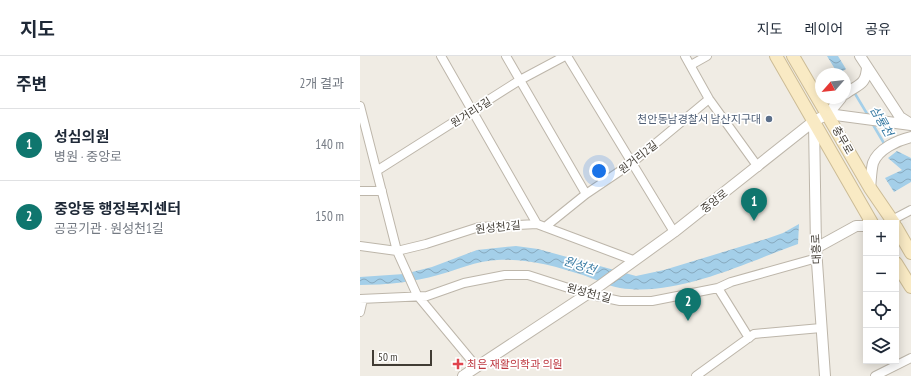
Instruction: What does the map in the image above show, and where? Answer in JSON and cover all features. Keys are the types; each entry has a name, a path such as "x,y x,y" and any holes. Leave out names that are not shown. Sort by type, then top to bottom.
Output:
{"main road":[{"name":"충무로","path":"776,56 870,220"},
{"name":"충무로","path":"793,56 815,89"},
{"name":"충무로","path":"823,104 870,188 892,220"},
{"name":"충무로","path":"899,232 911,253"},
{"path":"899,268 911,287"}],"street":[{"path":"441,56 541,225"},
{"path":"506,56 586,194"},
{"path":"566,56 674,232"},
{"name":"원거리3길","path":"378,170 520,80 566,56"},
{"path":"685,56 709,98 758,167"},
{"path":"691,65 706,56"},
{"path":"860,56 900,117 911,124"},
{"path":"851,91 861,85 866,75 866,67"},
{"name":"원거리2길","path":"541,225 632,163 709,98"},
{"path":"836,104 828,114 911,124"},
{"path":"360,106 399,254 415,292 476,366"},
{"name":"중앙로","path":"587,294 631,261 674,232 758,167 814,121 828,114"},
{"name":"대흥로","path":"814,121 816,253 825,376"},
{"path":"791,139 804,136 809,138 812,143 815,156"},
{"path":"870,188 876,158 890,145 906,138"},
{"path":"360,191 382,190"},
{"path":"898,220 911,210"},
{"name":"원성천2길","path":"360,246 399,254 479,227 541,225 631,261"},
{"path":"816,253 856,226 863,226"},
{"name":"원성천1길","path":"362,299 415,292 426,296 464,283 505,275 528,275 587,294 620,301 652,301 718,288 731,282 816,253"},
{"path":"718,288 752,336"},
{"path":"463,376 587,294"},
{"path":"360,312 362,299"},
{"path":"696,376 752,336 821,328"},
{"path":"875,376 911,358"}],"water":[{"path":"827,56 838,56 845,68 834,68"},
{"path":"897,151 911,158 911,182 894,192 885,178 902,170 888,158"},
{"name":"원성천","path":"799,224 798,244 733,269 687,283 664,288 620,288 551,266 519,260 482,262 438,275 409,281 389,284 360,285 360,277 404,274 432,267 477,250 516,246 538,249 636,276 664,270 766,239 783,233"}],"waterway":[{"name":"삼룡천","path":"854,92 869,117"},
{"name":"삼룡천","path":"872,123 885,145"}],"place":[{"name":"천안동남경찰서 남산지구대","path":"769,119"},
{"name":"성심의원","path":"754,221"},
{"name":"중앙동 행정복지센터","path":"688,321"},
{"name":"최은 재활의학과 의원","path":"458,364"}]}
